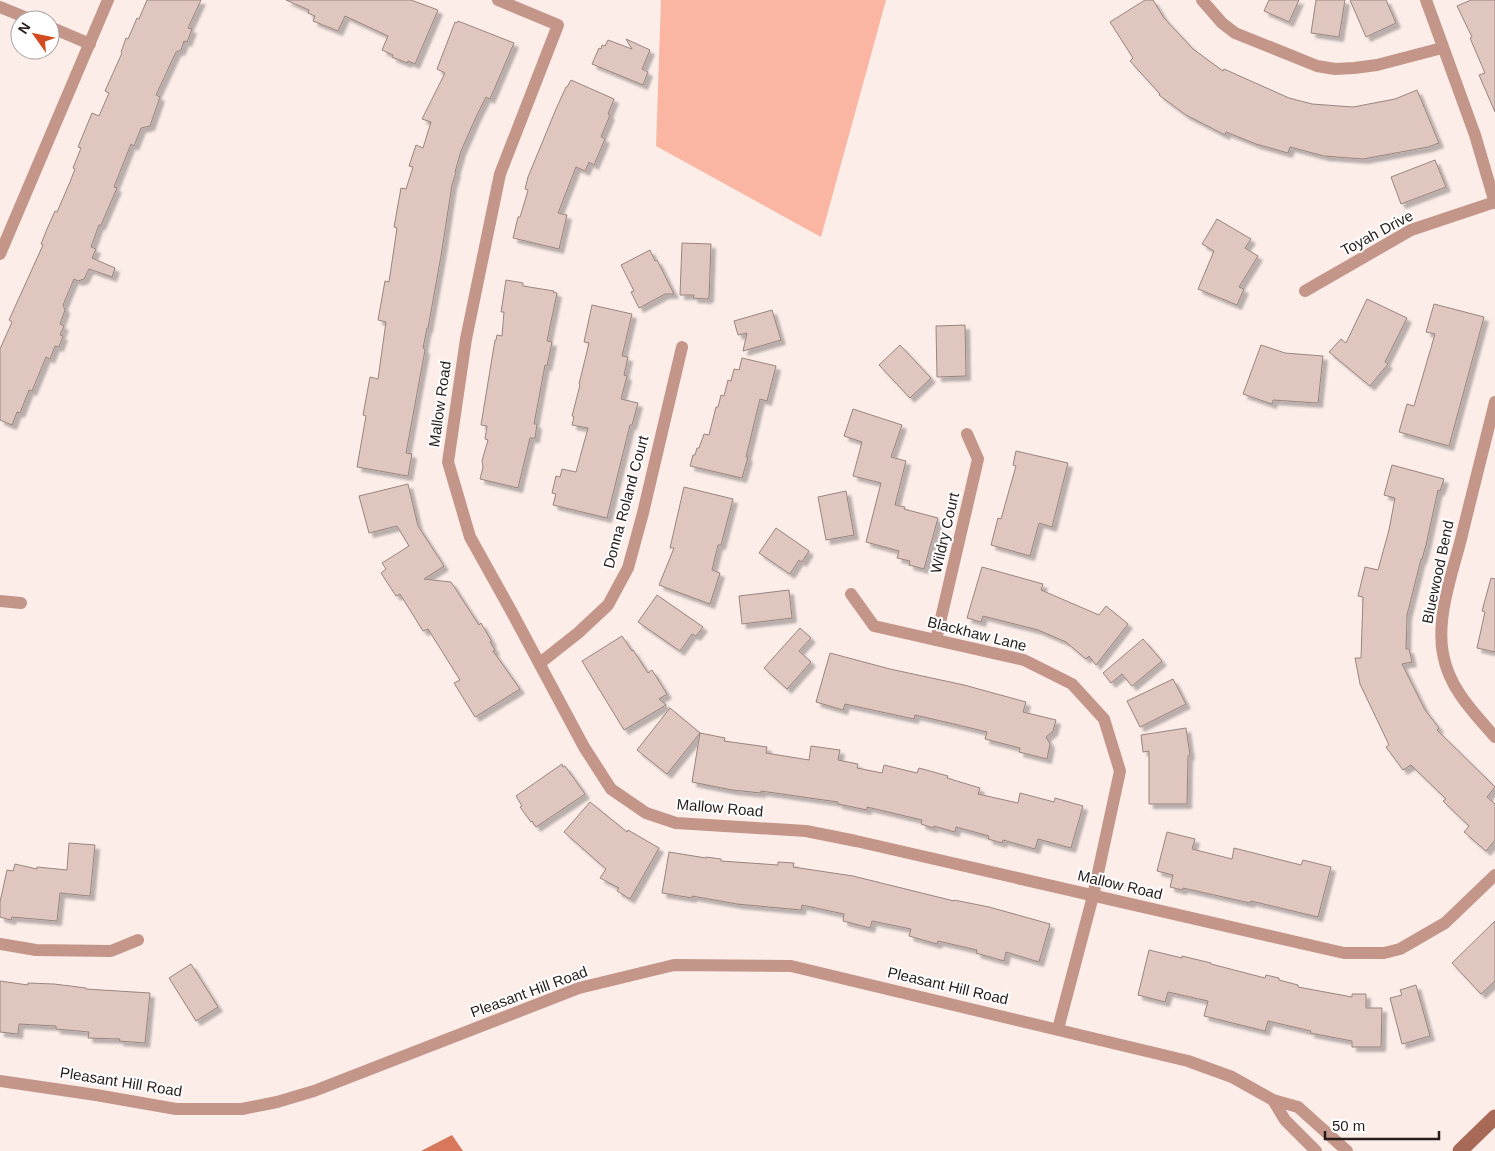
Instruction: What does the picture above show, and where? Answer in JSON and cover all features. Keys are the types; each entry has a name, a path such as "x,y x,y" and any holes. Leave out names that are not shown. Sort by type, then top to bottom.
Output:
{"street":[{"path":"0,254 4,235 108,0"},
{"name":"Mallow Road","path":"498,0 558,25 500,174 466,340 448,462 470,537 584,747 611,789 646,813 676,823 806,831 1344,953 1384,953 1400,949 1445,923 1495,875"},
{"path":"1202,0 1222,23 1235,33 1317,66 1335,69 1354,68 1442,48"},
{"path":"1426,0 1475,135 1495,202"},
{"path":"60,32 90,44"},
{"name":"Toyah Drive","path":"1306,291 1411,230 1495,202"},
{"name":"Donna Roland Court","path":"540,663 578,633 608,605 628,568 643,513 682,347"},
{"name":"Bluewood Bend","path":"1495,402 1440,626 1443,654 1452,682 1469,708 1495,737"},
{"name":"Wildry Court","path":"936,640 978,459 967,434"},
{"name":"Blackhaw Lane","path":"851,594 874,626 1024,660 1072,684 1104,719 1120,771 1093,896 1058,1029"},
{"path":"0,601 21,603"},
{"path":"0,944 36,950 111,951 138,940"},
{"name":"Pleasant Hill Road","path":"0,1081 176,1109 242,1109 277,1102 314,1091 579,988 674,965 791,966 1188,1061 1232,1077 1273,1100 1298,1107 1347,1151"},
{"name":"Pleasant Hill Road","path":"1273,1100 1285,1120 1316,1151"},
{"path":"1460,1151 1495,1117"}],"shaded area":[{"path":"661,0 886,0 821,237 656,146"},
{"path":"452,1135 463,1151 421,1151"}],"building":[{"path":"147,0 201,0 188,28 192,29 187,42 184,41 181,50 176,52 156,95 160,97 150,126 141,128 134,146 131,144 114,187 117,188 101,225 99,225 91,247 96,249 92,258 115,268 112,277 89,269 84,279 78,281 74,279 63,305 65,310 60,324 64,326 60,335 63,336 59,347 55,346 50,359 46,357 32,391 29,390 20,413 17,412 12,425 0,420 0,349 12,322 9,320 43,245 41,244 47,229 55,211 57,212 70,182 81,148 78,147 92,113 99,116 109,93 105,91 122,53 126,38 128,39"},
{"path":"286,0 411,0 438,10 415,64 392,57 393,55 382,50 388,36 345,16 338,31 313,21 315,16 308,13 309,10"},
{"path":"1145,0 1153,0 1164,18 1193,49 1223,71 1224,69 1289,98 1312,104 1353,107 1395,99 1417,90 1439,143 1428,147 1363,159 1324,156 1290,147 1288,153 1256,144 1226,132 1225,135 1186,115 1159,95 1130,61 1133,58 1110,22"},
{"path":"1269,0 1299,0 1289,22 1264,11"},
{"path":"1316,0 1345,0 1339,37 1311,33"},
{"path":"1350,0 1386,0 1396,23 1366,37"},
{"path":"1471,0 1495,0 1495,112 1479,75 1485,73 1470,38 1472,37 1457,6"},
{"path":"458,21 514,43 490,99 486,97 476,117 461,151 455,172 406,453 412,454 408,476 357,467 366,416 363,415 370,377 378,379 386,322 378,320 385,281 389,282 397,228 394,227 401,188 406,189 413,167 409,166 416,145 423,148 431,122 422,119 445,73 437,69 455,22 457,23"},
{"path":"626,39 650,50 642,69 648,72 643,85 592,64 599,48 601,49 602,45 605,46 608,40 632,49"},
{"path":"571,80 614,99 601,137 605,139 594,165 589,162 585,171 576,167 558,213 567,215 559,249 513,238 528,190 525,189 528,177 556,109"},
{"path":"1435,160 1446,187 1401,204 1391,177"},
{"path":"1217,219 1251,239 1245,248 1258,256 1239,287 1244,289 1237,305 1198,289 1214,251 1202,244"},
{"path":"682,243 711,244 709,297 707,299 693,298 694,295 680,295"},
{"path":"650,250 674,294 665,294 639,308 631,292 634,291 621,265"},
{"path":"506,280 523,283 523,286 557,293 547,341 552,342 547,366 545,365 534,424 537,424 535,438 530,438 518,488 480,479 483,467 482,461 488,440 485,439 487,426 481,425 495,340 497,335 502,336 504,312 501,312"},
{"path":"1367,299 1407,318 1385,362 1388,364 1370,386 1329,352 1341,339 1346,343"},
{"path":"1434,304 1484,317 1449,446 1399,432 1407,404 1414,406 1435,334 1426,332"},
{"path":"592,305 632,314 622,356 628,357 624,375 627,376 621,399 638,403 632,425 630,425 607,518 553,505 556,494 552,493 556,476 560,477 562,469 576,472 588,428 572,425 574,417 572,416 589,343 584,342"},
{"path":"772,310 781,340 743,351 747,333 738,335 734,321"},
{"path":"965,325 966,376 937,377 936,326"},
{"path":"900,345 931,378 910,398 879,365"},
{"path":"1261,345 1285,353 1323,356 1318,403 1273,400 1272,404 1243,394"},
{"path":"742,358 776,366 767,401 760,399 742,478 690,466 693,455 695,455 697,448 699,448 704,434 709,435 721,395 724,396 728,380 731,381 734,369 739,370"},
{"path":"853,409 902,425 891,457 906,461 895,505 938,518 924,569 909,565 910,561 897,558 899,551 866,542 881,483 853,476 862,442 844,436"},
{"path":"1016,451 1068,463 1052,527 1039,523 1030,556 991,545 998,518 1001,519 1016,466 1013,465"},
{"path":"1392,465 1444,479 1440,491 1438,490 1426,545 1407,615 1406,649 1409,649 1412,662 1402,664 1425,710 1439,728 1437,730 1495,787 1487,797 1495,804 1495,840 1486,851 1464,832 1469,826 1443,801 1446,799 1411,765 1403,770 1386,747 1389,745 1360,684 1355,658 1361,658 1363,597 1358,596 1365,567 1378,570 1389,530 1395,498 1384,495"},
{"path":"408,484 418,526 444,566 424,579 451,582 479,625 481,623 492,642 490,642 495,650 493,651 520,689 475,717 454,683 460,680 428,629 423,631 400,594 396,596 381,573 386,569 382,563 409,546 397,526 369,533 359,496"},
{"path":"684,487 733,499 721,545 718,545 712,570 720,573 710,604 659,585 674,548 670,548"},
{"path":"846,491 854,535 826,540 818,497"},
{"path":"776,528 809,551 802,562 799,560 790,574 759,553"},
{"path":"982,567 1043,584 1041,590 1099,615 1106,606 1128,624 1096,665 1089,656 1086,659 1066,642 1038,630 983,616 981,622 967,618"},
{"path":"1491,578 1495,579 1495,652 1477,648 1485,612 1482,611"},
{"path":"789,590 792,618 742,624 739,596"},
{"path":"657,595 703,627 696,636 692,634 680,651 638,622"},
{"path":"800,628 811,638 799,651 811,662 787,689 764,668"},
{"path":"622,636 648,673 652,670 667,694 659,699 666,705 624,730 582,661"},
{"path":"1143,639 1162,661 1132,686 1122,674 1111,683 1103,673"},
{"path":"830,653 1026,702 1023,712 1056,720 1053,731 1046,737 1050,744 1047,759 1019,752 1020,748 985,739 987,732 915,715 914,719 845,704 843,710 816,702"},
{"path":"1173,679 1186,704 1140,727 1127,701"},
{"path":"670,708 700,733 667,774 637,750"},
{"path":"1186,728 1190,755 1188,756 1187,804 1149,804 1149,751 1143,752 1141,735"},
{"path":"700,733 725,738 724,741 767,747 766,753 809,760 811,746 840,750 838,760 858,764 857,768 882,773 884,765 917,773 919,768 980,788 978,794 1018,803 1020,793 1054,802 1055,798 1083,806 1071,848 1038,839 1035,849 1003,840 1002,843 988,839 989,836 956,827 955,832 934,826 933,828 921,824 922,820 867,807 867,810 838,804 838,802 761,791 761,793 732,790 692,782"},
{"path":"562,764 585,794 536,827 520,807 522,806 516,796"},
{"path":"590,802 627,832 628,830 659,848 630,899 617,891 619,888 600,878 606,869 564,832"},
{"path":"1167,832 1195,839 1192,849 1232,859 1234,848 1301,865 1303,860 1331,867 1318,917 1251,901 1250,903 1183,888 1182,890 1170,887 1173,875 1157,871"},
{"path":"69,843 95,845 90,896 60,893 57,921 12,917 11,920 0,917 0,902 7,870 13,871 15,864 37,869 37,867 67,870"},
{"path":"669,852 721,859 721,861 778,865 778,862 794,863 793,867 853,876 954,901 989,907 1050,924 1039,962 1006,952 1004,961 976,953 977,950 938,941 937,944 909,936 911,929 872,921 870,928 843,921 844,914 802,905 801,910 737,904 662,893"},
{"path":"1495,921 1495,981 1481,994 1452,963"},
{"path":"1149,950 1211,963 1265,978 1266,975 1279,978 1279,980 1298,985 1298,987 1352,997 1352,994 1366,994 1366,1008 1382,1008 1381,1047 1352,1047 1352,1041 1310,1033 1311,1031 1268,1021 1265,1031 1204,1016 1208,1001 1168,992 1165,1002 1138,995"},
{"path":"191,964 218,1007 196,1021 169,978"},
{"path":"0,981 28,985 28,983 54,984 86,989 150,993 145,1043 119,1041 120,1039 88,1038 89,1032 56,1029 56,1026 19,1024 18,1034 0,1032"},
{"path":"1416,985 1430,1036 1402,1044 1390,998 1402,995 1400,990"}]}
